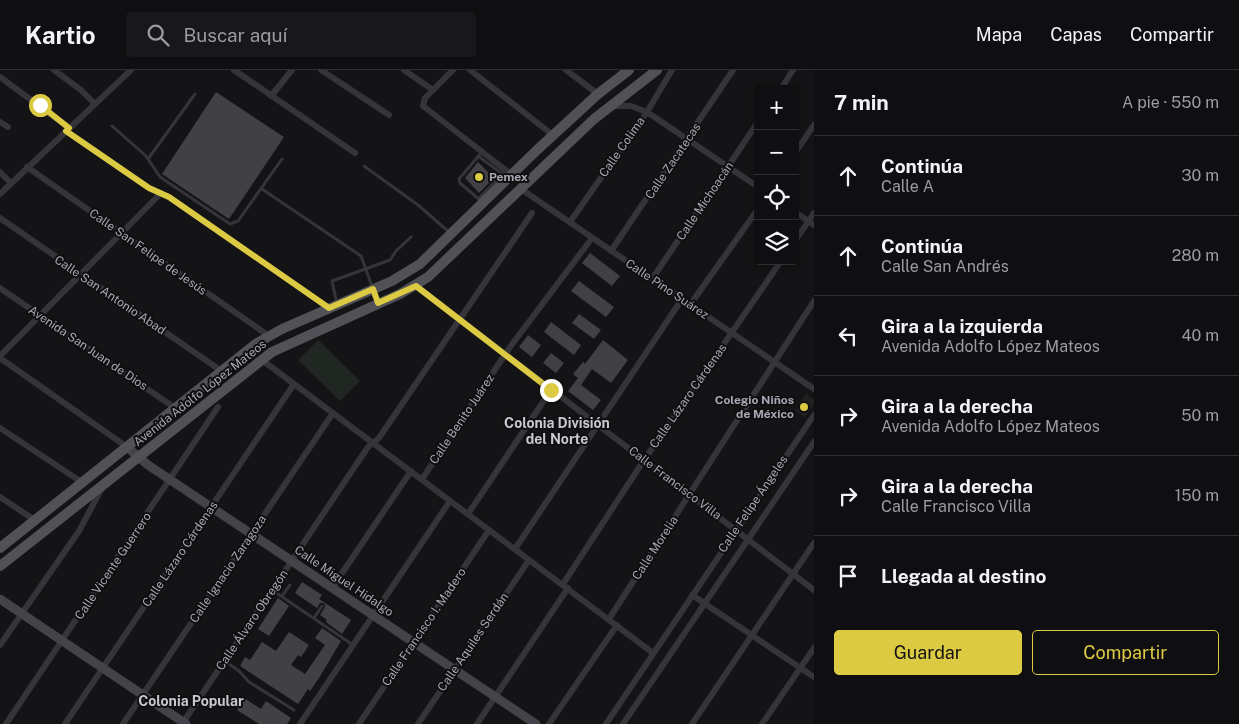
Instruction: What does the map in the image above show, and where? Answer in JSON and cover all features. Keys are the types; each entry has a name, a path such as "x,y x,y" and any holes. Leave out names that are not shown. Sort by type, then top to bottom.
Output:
{"main road":[{"name":"Avenida Adolfo López Mateos","path":"0,548 83,483 220,370 269,336 408,272 452,234 481,200 507,175 554,136 598,94 629,70"},
{"name":"Avenida Adolfo López Mateos","path":"0,566 280,347 416,286 442,264 609,106 658,70"},
{"path":"537,150 550,162"}],"street":[{"path":"54,70 81,90 95,104"},
{"path":"0,194 131,70"},
{"path":"234,70 355,153"},
{"path":"321,70 389,115"},
{"path":"404,70 433,90"},
{"path":"453,70 422,103 425,109 507,175"},
{"path":"470,70 554,136"},
{"path":"566,70 598,94"},
{"name":"Calle Colima","path":"570,222 647,112 672,70"},
{"name":"Calle Zacatecas","path":"611,251 733,70"},
{"path":"784,85 793,70"},
{"path":"271,96 290,71"},
{"path":"0,77 149,188 161,193 333,306"},
{"path":"609,106 631,106 647,112 754,184"},
{"path":"0,122 8,127"},
{"path":"799,147 814,125"},
{"name":"Calle Michoacán","path":"652,279 754,128"},
{"name":"Calle San Felipe de Jesús","path":"27,167 269,336"},
{"path":"0,172 11,183"},
{"name":"Calle Pino Suárez","path":"521,189 814,389"},
{"path":"127,447 0,357 161,193"},
{"path":"373,443 379,438 532,213"},
{"path":"799,236 811,223 814,213"},
{"path":"690,305 754,215"},
{"path":"799,215 811,223"},
{"name":"Calle San Antonio Abad","path":"0,218 220,370"},
{"name":"Calle Benito Juárez","path":"422,479 505,354 592,238"},
{"name":"Calle Lázaro Cárdenas","path":"477,724 644,460 778,265"},
{"name":"Calle Francisco Villa","path":"416,286 458,320 814,590"},
{"name":"Avenida San Juan de Dios","path":"0,288 175,408"},
{"path":"515,549 682,299"},
{"name":"Calle Morelia","path":"609,619 773,362 811,310 814,301"},
{"path":"262,360 653,653"},
{"name":"Calle Lázaro Cárdenas","path":"65,724 294,384"},
{"path":"468,514 551,390"},
{"name":"Calle Vicente Guerrero","path":"6,724 171,480 218,407"},
{"name":"Calle Ignacio Zaragoza","path":"123,724 333,413"},
{"name":"Calle Felipe Ángeles","path":"606,724 814,415"},
{"path":"0,428 83,483"},
{"name":"Calle Felipe Ángeles","path":"623,724 814,442"},
{"name":"Calle Álvaro Obregón","path":"184,723 368,447 373,443"},
{"name":"Calle Miguel Hidalgo","path":"127,447 171,480 536,724"},
{"path":"332,588 411,471"},
{"path":"0,645 79,531 103,485"},
{"path":"0,497 36,520"},
{"path":"300,724 450,501"},
{"name":"Calle Francisco I. Madero","path":"359,724 489,530"},
{"path":"692,724 814,543"},
{"name":"Calle Aquiles Serdán","path":"418,724 529,560"},
{"path":"692,594 814,677"},
{"path":"0,599 184,723"},
{"path":"550,724 617,625"},
{"path":"762,724 814,648"}],"lane":[{"path":"148,159 195,94"},
{"path":"112,126 148,159 160,177 230,224 238,221 282,159"},
{"path":"480,154 461,175 459,181 481,200"},
{"path":"364,166 418,205 452,234"},
{"path":"262,189 359,255 378,303"},
{"path":"333,306 332,281 390,260 396,251 411,237"},
{"path":"282,596 290,585"},
{"path":"272,590 353,645"},
{"path":"314,618 322,606"},
{"path":"224,661 239,671 250,682 294,710"}],"shaded area":[{"path":"318,340 360,381 340,401 298,360"},
{"name":"Colegio Niños de México","path":"806,394 814,399 814,404 805,417 795,410"}],"building":[{"path":"216,92 284,137 229,219 162,174"},
{"name":"Pemex","path":"478,162 494,178 479,193 465,178"},
{"path":"590,253 620,276 612,286 582,263"},
{"path":"579,281 614,307 606,317 571,291"},
{"path":"579,314 601,330 594,339 572,323"},
{"path":"551,322 581,345 574,355 544,332"},
{"path":"528,335 541,345 532,357 519,347"},
{"path":"603,340 628,360 611,383 592,369 581,385 601,400 593,410 568,391 578,378 573,374 583,362 585,364"},
{"path":"551,353 564,363 556,373 543,363"},
{"path":"302,582 322,595 319,599 351,620 342,634 320,615 325,607 324,603 320,603 317,608 295,593"},
{"path":"278,598 289,606 269,636 258,629"},
{"path":"322,628 341,641 319,678 310,691 308,689 298,704 240,666 245,657 250,660 262,642 276,651 289,632 309,645 301,657 298,655 291,665 305,674 325,645 315,638"},
{"path":"244,698 261,709 266,701 291,718 287,724 259,724 237,710"}],"place":[{"name":"Pemex","path":"479,177"},
{"name":"Colegio Niños de México","path":"804,407"}],"district":[{"name":"Colonia División del Norte","path":"557,432"},
{"name":"Colonia Popular","path":"191,701"}],"route":[{"path":"40,105 69,128 66,131 155,192 169,197 329,308 373,289 378,303 416,286 551,390"}]}
